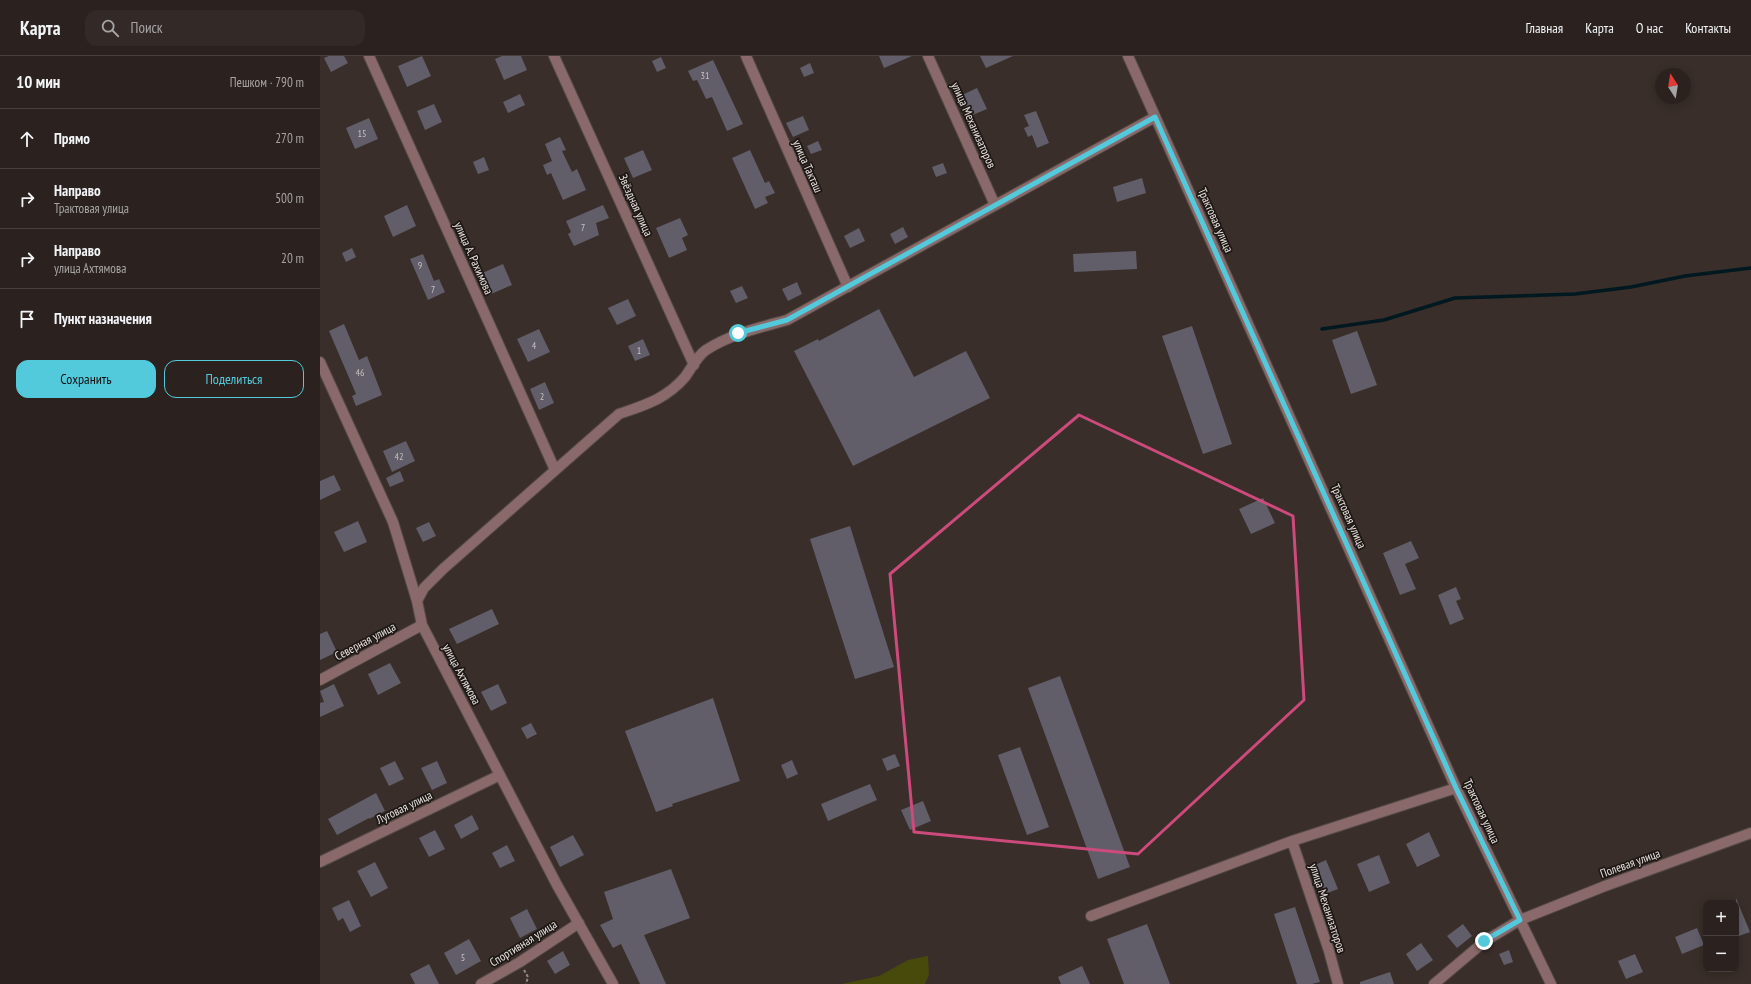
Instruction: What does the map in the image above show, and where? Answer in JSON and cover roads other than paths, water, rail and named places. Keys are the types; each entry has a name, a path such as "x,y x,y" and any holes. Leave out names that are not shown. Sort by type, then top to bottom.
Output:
{"street":[{"name":"улица А. Рахимова","path":"369,56 555,470"},
{"name":"Звёздная улица","path":"554,56 694,365"},
{"name":"улица Такташ","path":"746,56 848,287"},
{"name":"улица Механизаторов","path":"928,56 995,205"},
{"name":"Трактовая улица","path":"1128,56 1456,788 1551,984"},
{"path":"417,601 424,588 443,569 619,414 646,405 667,394 694,365 704,351 738,333 787,320 1155,117"},
{"name":"улица Ахтямова","path":"320,362 393,522 417,601 422,625 500,775 613,984"},
{"name":"Северная улица","path":"320,680 422,625"},
{"name":"Луговая улица","path":"320,862 500,775"},
{"path":"1091,916 1292,841 1456,788"},
{"name":"Полевая улица","path":"1520,920 1605,886 1751,833"},
{"name":"улица Механизаторов","path":"1292,841 1330,951 1338,984"},
{"path":"1434,984 1484,941 1520,920"},
{"name":"Спортивная улица","path":"481,984 520,962 579,923"}],"waterway":[{"path":"1322,329 1384,320 1455,298 1575,294 1631,287 1685,276 1751,268"}]}
